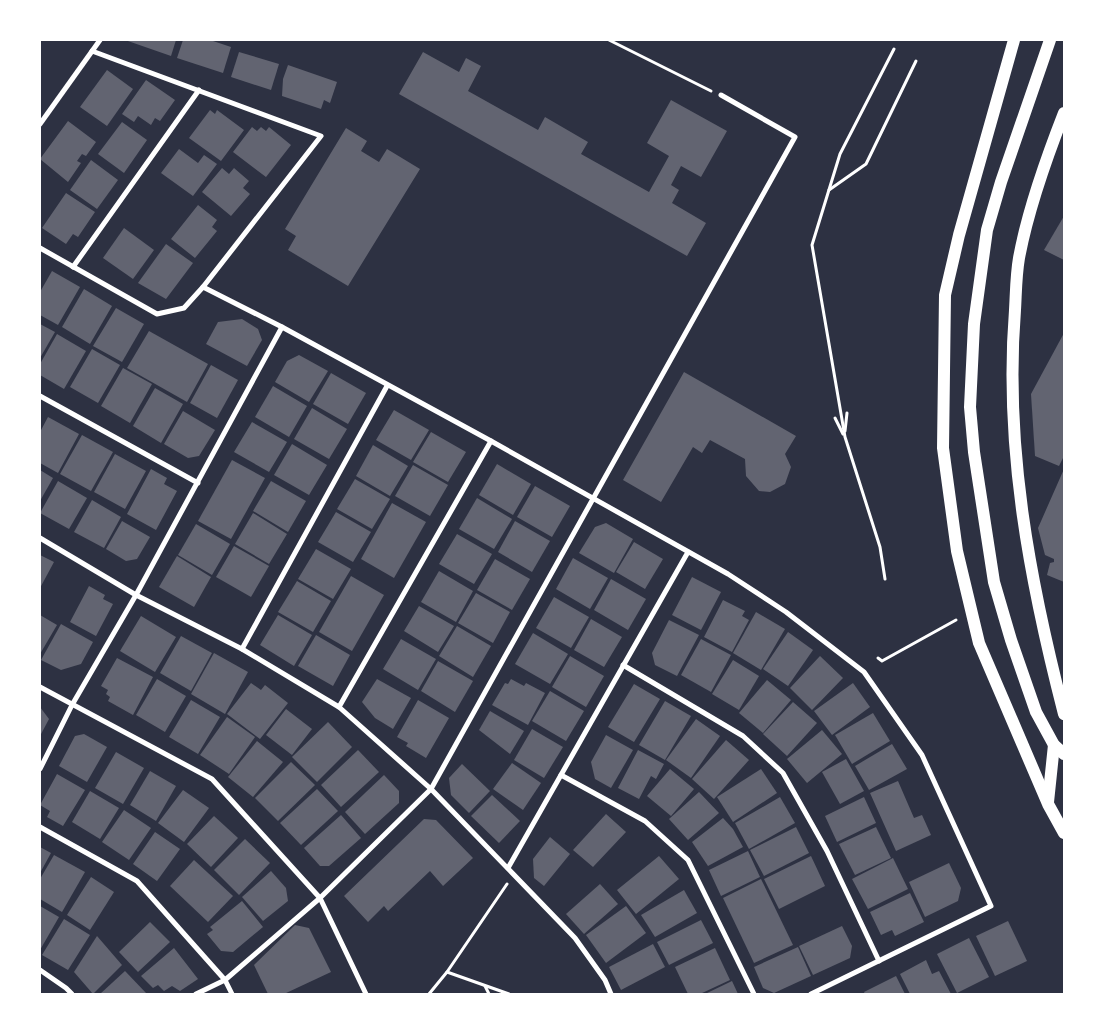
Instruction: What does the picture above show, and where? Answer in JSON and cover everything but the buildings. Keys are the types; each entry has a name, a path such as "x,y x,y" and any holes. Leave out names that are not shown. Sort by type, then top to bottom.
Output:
{"main road":[{"path":"1014,40 964,216 945,295 944,448 957,551 979,643 1048,804 1064,833"},
{"path":"1050,40 1001,182 987,230 974,324 970,407 974,452 994,582 1011,640 1036,712 1054,745 1064,754"},
{"path":"1064,113 1047,157 1019,258 1011,356 1015,447 1028,551 1046,643 1064,714"},
{"path":"1048,804 1054,745"}],"street":[{"path":"40,124 100,40"},
{"path":"40,248 157,314 184,308 203,287 321,136 92,51"},
{"path":"73,267 199,90"},
{"path":"196,994 225,980 320,898 431,789 795,137 721,95"},
{"path":"203,287 282,327 387,386 491,441 728,574 786,612 864,672 922,755 978,872 991,906 811,994"},
{"path":"40,769 72,705 136,595 282,327"},
{"path":"242,649 387,386"},
{"path":"40,396 198,483"},
{"path":"339,707 491,441"},
{"path":"40,538 136,595 242,649 339,707 431,789 575,938 605,980 611,994"},
{"path":"508,868 688,552"},
{"path":"623,665 743,736 783,773 827,851 879,961"},
{"path":"40,688 212,779 320,898 366,994"},
{"path":"561,775 645,821 688,860 754,994"},
{"path":"40,827 137,881 225,980 232,994"},
{"path":"40,970 72,994"}],"path":[{"path":"608,40 721,95"},
{"path":"885,579 880,547 845,437 812,244 827,190 840,154 894,49"},
{"path":"827,190 866,164 916,61"},
{"path":"845,437 847,413"},
{"path":"835,418 845,437"},
{"path":"878,658 882,661 956,620"},
{"path":"429,994 447,972 513,875"},
{"path":"447,972 509,994"},
{"path":"485,986 489,994"}]}
